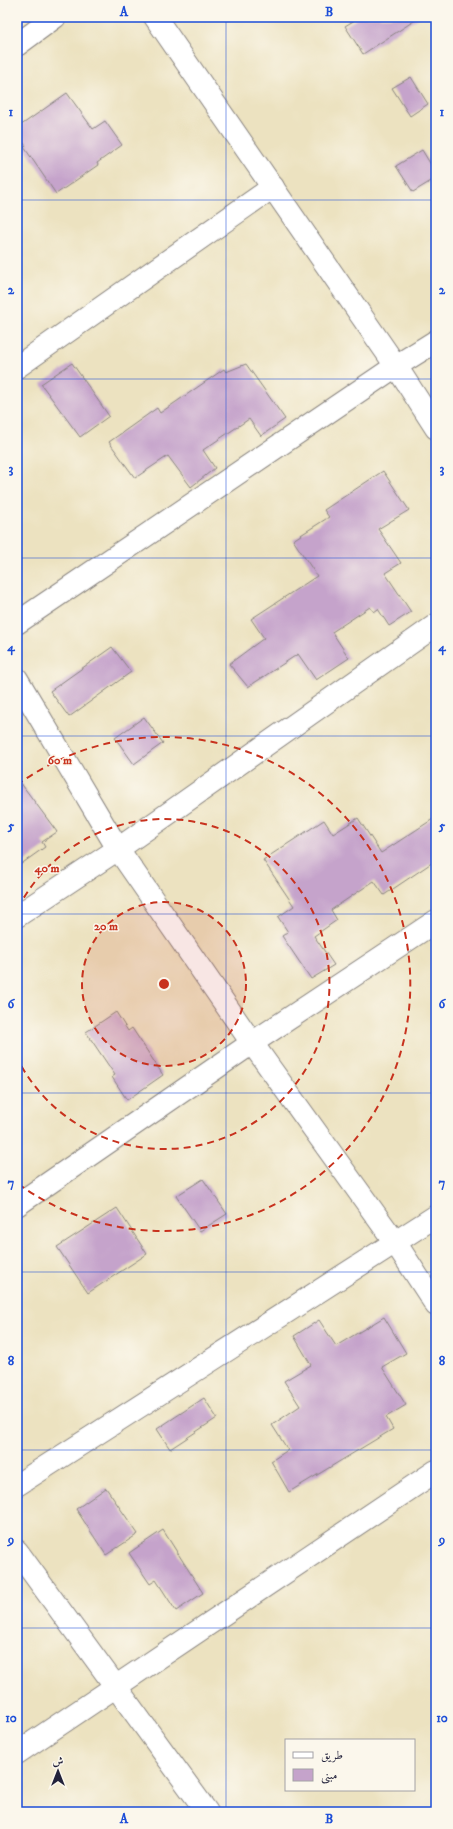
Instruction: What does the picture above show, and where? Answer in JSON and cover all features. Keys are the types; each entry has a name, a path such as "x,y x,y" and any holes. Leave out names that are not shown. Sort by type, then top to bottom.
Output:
{"street":[{"path":"17,45 55,17"},
{"path":"155,17 396,366 436,428"},
{"path":"17,366 272,187"},
{"path":"17,623 396,366 436,341"},
{"path":"17,916 118,849 436,625"},
{"path":"17,679 118,849 252,1044 395,1242 436,1305"},
{"path":"17,1205 252,1044 436,921"},
{"path":"17,1485 436,1216"},
{"path":"17,1753 436,1471"},
{"path":"17,1551 207,1812"}],"building":[{"path":"360,17 420,17 363,54 345,26"},
{"path":"411,77 428,104 410,116 392,88"},
{"path":"67,93 93,129 105,121 122,145 97,163 98,165 56,194 24,147 26,146 17,134 17,128"},
{"path":"422,150 436,173 436,178 413,192 396,166"},
{"path":"72,363 109,416 80,437 41,384"},
{"path":"246,364 285,419 261,436 249,419 203,450 215,468 191,487 168,456 135,478 109,442 157,408 160,413 224,369 226,372"},
{"path":"383,471 409,510 378,529 401,563 385,573 411,612 389,626 378,609 374,612 370,607 332,632 349,658 316,680 298,654 248,687 229,664 264,638 251,619 317,576 293,540 329,517 324,510"},
{"path":"112,647 131,672 69,717 50,691"},
{"path":"144,717 163,743 134,764 115,738"},
{"path":"17,778 57,832 42,842 45,847 17,867"},
{"path":"436,817 436,860 384,895 374,881 331,910 337,920 314,936 334,965 311,979 282,936 288,932 278,917 294,906 263,860 324,820 333,834 358,818 381,853"},
{"path":"116,1012 128,1031 132,1028 163,1075 127,1100 112,1077 115,1075 86,1032"},
{"path":"203,1179 227,1214 200,1231 176,1196"},
{"path":"117,1208 147,1254 88,1293 57,1247"},
{"path":"384,1317 406,1353 382,1367 406,1405 386,1417 393,1429 289,1492 271,1461 288,1450 272,1425 300,1406 284,1381 311,1365 294,1336 319,1320 336,1346"},
{"path":"204,1398 217,1418 170,1449 157,1429"},
{"path":"106,1488 138,1534 106,1555 76,1509"},
{"path":"163,1530 203,1593 176,1611 156,1580 150,1584 129,1553"}]}
